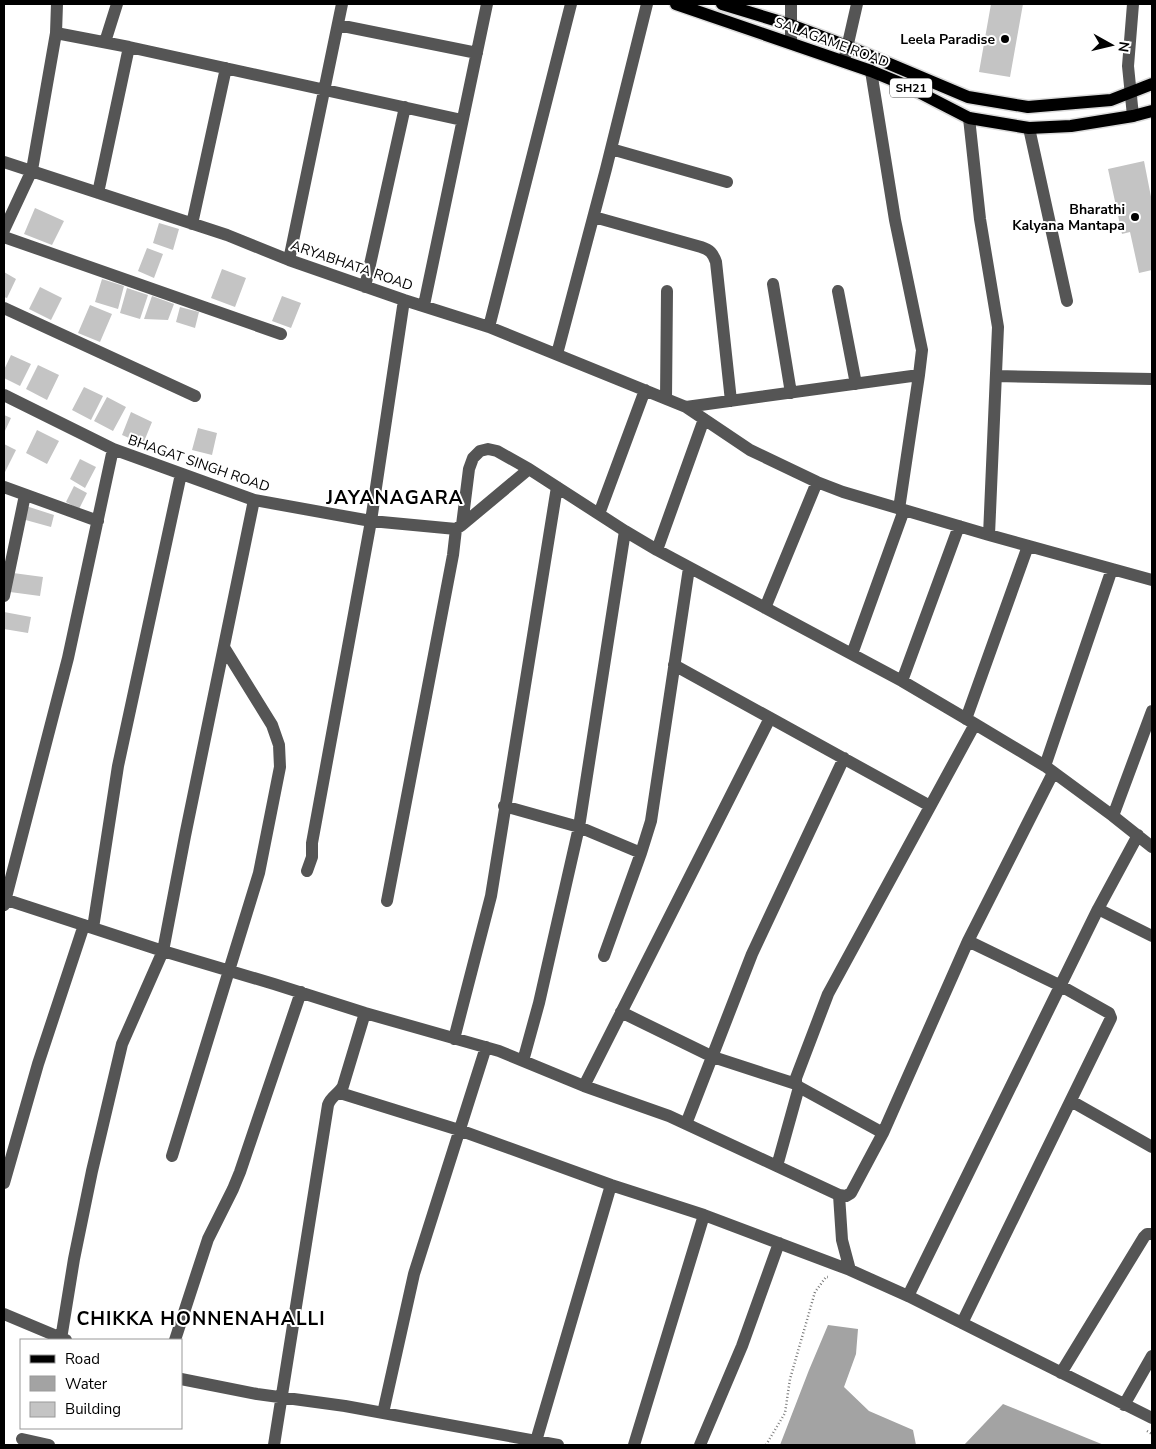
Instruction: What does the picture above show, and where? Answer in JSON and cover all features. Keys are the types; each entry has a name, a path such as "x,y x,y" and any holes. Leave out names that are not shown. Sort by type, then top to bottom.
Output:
{"main road":[{"name":"SALAGAME ROAD","path":"676,4 844,61 905,85 969,118 1028,128 1071,126 1152,111"},
{"path":"722,4 791,25 847,46 968,97 1028,107 1111,100 1152,84"}],"street":[{"path":"4,230 32,170 56,33 57,4"},
{"path":"105,42 117,4"},
{"path":"289,260 342,4"},
{"path":"424,305 487,4"},
{"path":"489,327 571,4"},
{"path":"557,354 612,148 647,4"},
{"path":"790,4 792,43"},
{"path":"844,61 856,4"},
{"path":"1133,4 1128,66 1133,116"},
{"path":"338,25 477,53"},
{"path":"56,33 129,47 462,120"},
{"path":"98,193 129,47"},
{"path":"192,224 226,68"},
{"path":"852,654 901,510 922,350 895,220 871,72"},
{"path":"365,286 404,107"},
{"path":"969,118 980,219 998,327 989,535"},
{"path":"1028,128 1067,301"},
{"path":"612,148 727,182"},
{"name":"ARYABHATA ROAD","path":"4,162 192,224 404,300 489,327 686,407 750,450 817,482 843,492 1152,580"},
{"path":"594,217 702,247 714,255 731,401"},
{"path":"4,237 281,334"},
{"path":"773,284 791,392"},
{"path":"666,399 667,291"},
{"path":"838,291 856,384"},
{"path":"307,871 312,857 312,843 371,521 404,300"},
{"path":"4,308 195,396"},
{"path":"686,407 919,375"},
{"path":"996,376 1152,379"},
{"path":"599,514 645,390"},
{"name":"BHAGAT SINGH ROAD","path":"4,395 113,449 254,500 371,521 459,527"},
{"path":"658,550 704,419"},
{"path":"113,449 68,658 4,901 365,1013 486,1048 668,1116 839,1195 846,1196 851,1193 883,1133 968,942 1049,770 1112,569"},
{"path":"387,901 469,469 473,458 480,451 488,449 497,451 529,469 625,531 689,568 902,681 970,721 1049,770 1152,847"},
{"path":"459,527 529,469"},
{"path":"4,1183 38,1064 89,927 118,766 181,474"},
{"path":"765,608 817,482"},
{"path":"4,487 98,521"},
{"path":"454,1039 490,896 557,487"},
{"path":"4,596 25,495"},
{"path":"4,1314 57,1338 92,1171 122,1044 163,951 254,500"},
{"path":"902,681 959,526"},
{"path":"523,1061 539,1003 579,827 625,531"},
{"path":"777,1166 798,1085 798,1073 828,994 930,806 970,721 1028,546"},
{"path":"604,956 651,821 689,568"},
{"path":"172,1156 259,873 280,767 279,745 272,725 224,649"},
{"path":"674,665 930,806"},
{"path":"1113,816 1152,711"},
{"path":"584,1086 770,718"},
{"path":"686,1124 752,954 844,758"},
{"path":"504,806 579,827 641,853"},
{"path":"908,1296 1098,909 1138,835"},
{"path":"1098,909 1152,936"},
{"path":"962,1323 1110,1022 1111,1015 1109,1012 1061,986 968,942"},
{"path":"175,1339 208,1240 234,1190 301,992"},
{"path":"621,1012 713,1057 798,1085 883,1133"},
{"path":"274,1445 328,1105 332,1097 340,1092 343,1086 365,1013"},
{"path":"383,1413 414,1274 486,1048"},
{"path":"340,1092 459,1130 611,1185 704,1215 850,1270 908,1296 1152,1418"},
{"path":"1071,1101 1152,1147"},
{"path":"536,1441 611,1185"},
{"path":"839,1195 842,1240 850,1270"},
{"path":"634,1445 704,1215"},
{"path":"1061,1373 1144,1237 1147,1234 1152,1234"},
{"path":"700,1445 742,1346 779,1243"},
{"path":"1124,1405 1152,1356"},
{"path":"182,1379 256,1394 383,1413 558,1445"},
{"path":"23,1437 49,1445"}],"path":[{"path":"766,1445 785,1413 790,1379 815,1292 826,1277 834,1277"},
{"path":"1144,1429 1152,1434"}],"water":[{"path":"828,1325 858,1329 856,1354 844,1387 869,1411 913,1430 916,1445 780,1445"},
{"path":"1003,1404 1104,1445 964,1445"}],"building":[{"path":"991,4 1023,4 1010,77 979,72"},
{"name":"Bharathi Kalyana Mantapa","path":"1144,161 1152,202 1152,270 1139,273 1130,232 1122,234 1108,169"},
{"path":"35,208 64,221 52,245 24,234"},
{"path":"159,223 179,229 173,250 153,243"},
{"path":"147,248 163,254 154,278 138,271"},
{"path":"222,269 246,278 235,307 211,298"},
{"path":"4,272 16,279 7,298 4,297"},
{"path":"102,279 124,286 118,309 95,302"},
{"path":"40,287 62,298 51,320 29,309"},
{"path":"127,288 148,295 140,319 120,313"},
{"path":"152,296 174,304 168,320 144,319"},
{"path":"282,296 301,303 291,328 272,321"},
{"path":"90,305 112,314 100,342 78,333"},
{"path":"180,307 199,312 195,328 176,322"},
{"path":"11,355 31,364 20,386 4,378 4,370"},
{"path":"38,365 59,375 47,400 26,389"},
{"path":"84,387 103,396 91,420 72,410"},
{"path":"107,397 126,407 113,431 94,421"},
{"path":"131,412 152,422 143,444 122,435"},
{"path":"4,415 11,418 4,433"},
{"path":"198,428 217,433 212,455 192,450"},
{"path":"37,430 59,441 47,464 26,453"},
{"path":"4,444 16,450 4,474"},
{"path":"80,459 96,467 85,488 70,479"},
{"path":"74,486 87,493 79,509 66,502"},
{"path":"26,506 54,515 51,527 22,519"},
{"path":"13,573 43,577 40,596 10,592"},
{"path":"4,612 31,617 28,633 4,629"}],"place":[{"name":"Leela Paradise","path":"1005,39"},
{"name":"Bharathi Kalyana Mantapa","path":"1135,217"}],"district":[{"name":"JAYANAGARA","path":"395,497"},
{"name":"CHIKKA HONNENAHALLI","path":"201,1318"}]}
